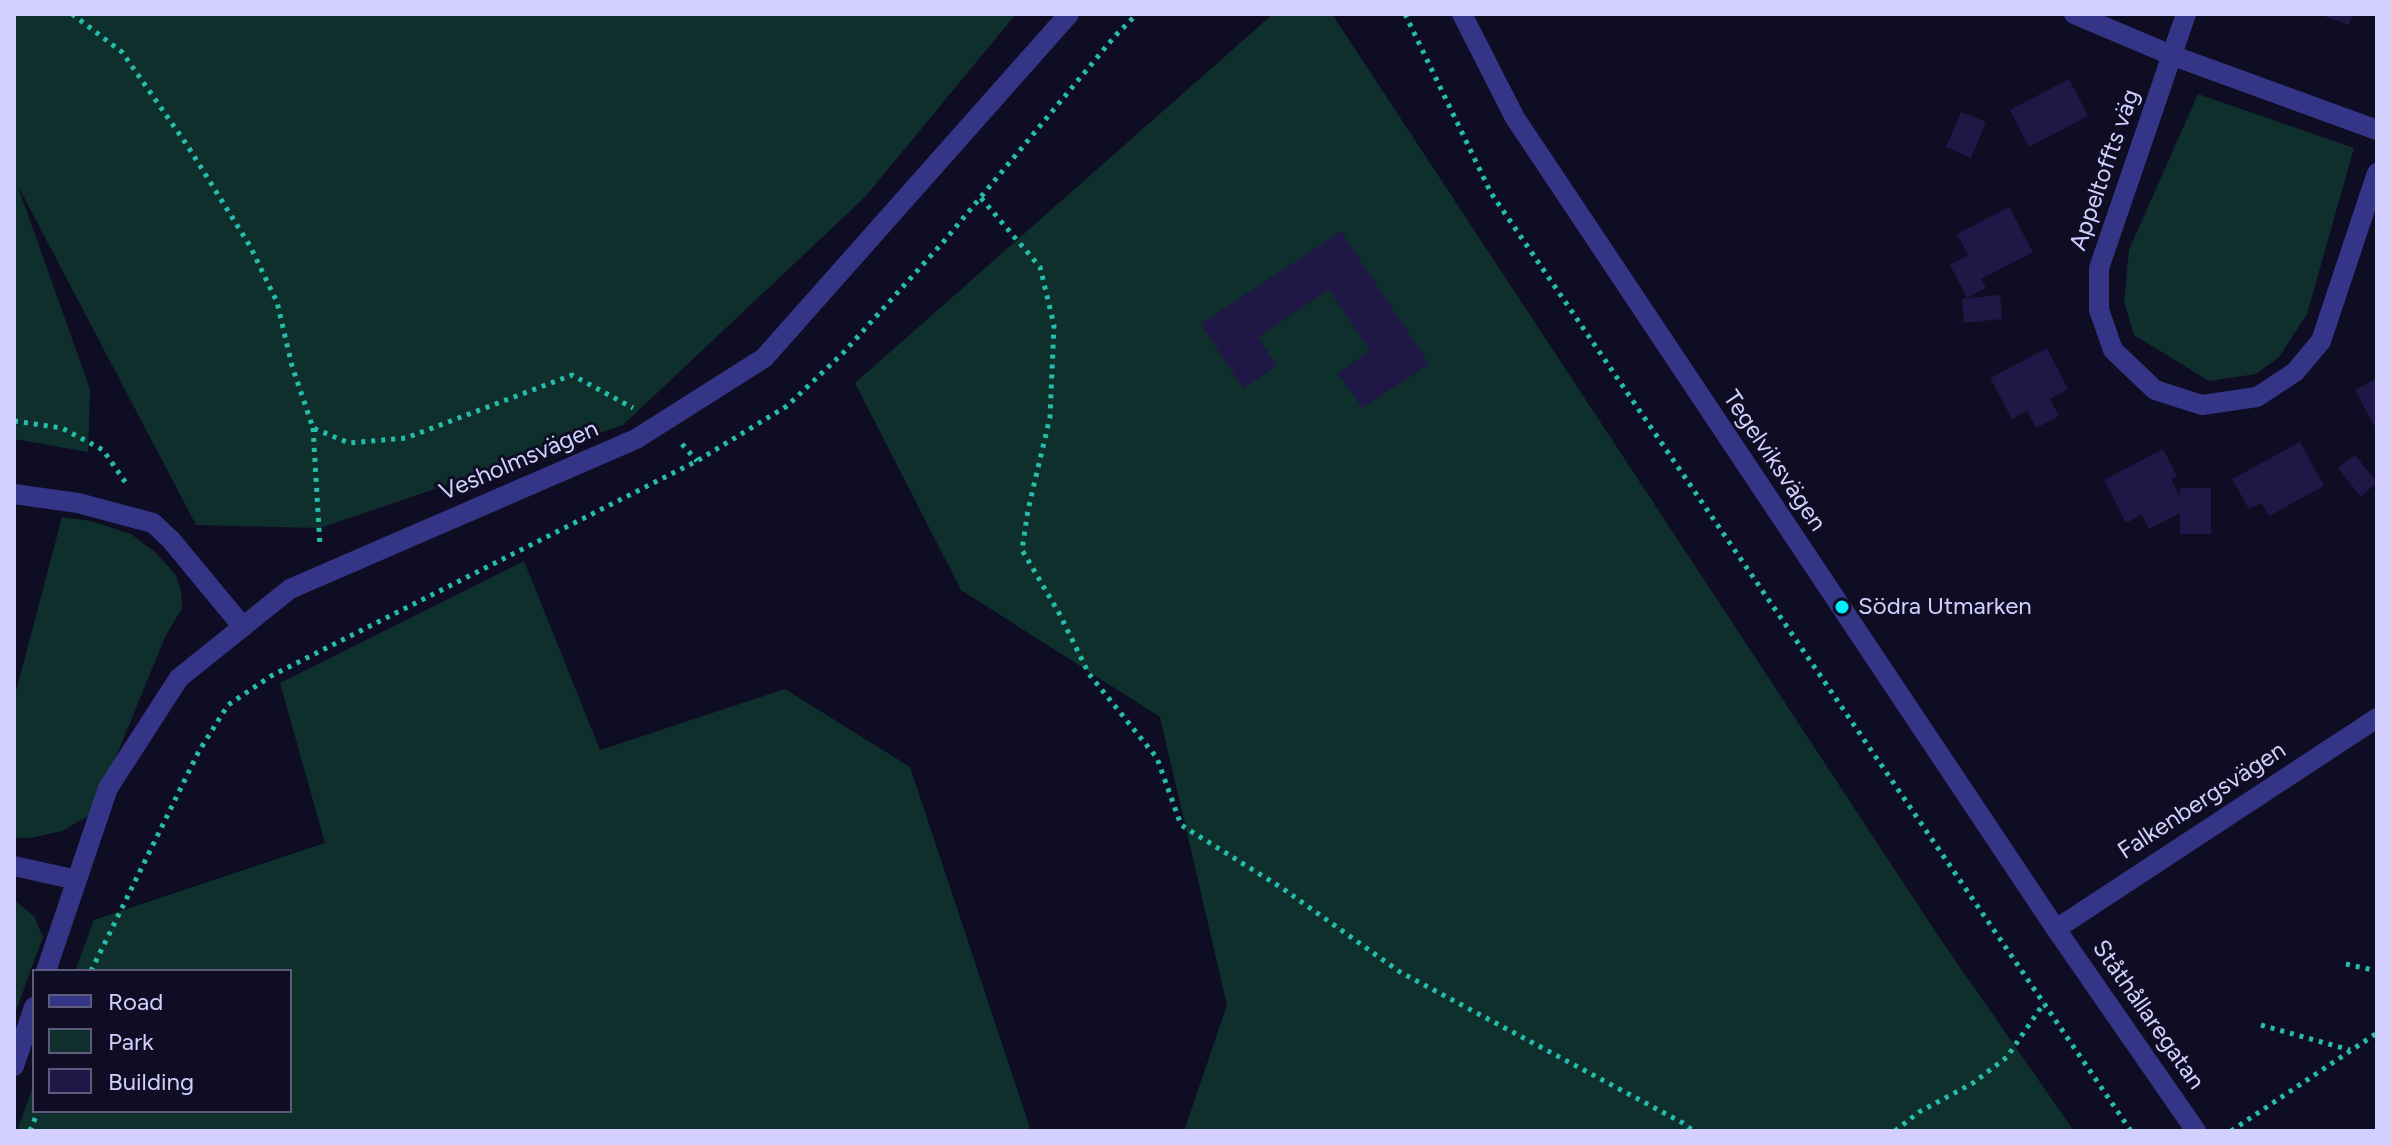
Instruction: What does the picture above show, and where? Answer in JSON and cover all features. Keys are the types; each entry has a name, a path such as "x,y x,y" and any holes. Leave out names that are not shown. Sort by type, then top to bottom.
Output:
{"street":[{"name":"Vesholmsvägen","path":"47,969 108,788 179,678 290,589 636,439 764,358 1069,14"},
{"name":"Tegelviksvägen","path":"1462,14 1515,118 2056,929"},
{"path":"2074,14 2171,55 2377,130"},
{"name":"Appeltoffts väg","path":"2186,14 2099,268 2099,310 2113,350 2155,390 2202,405 2257,397 2295,372 2321,341 2377,173"},
{"path":"14,494 78,503 153,523 171,540 243,627"},
{"name":"Falkenbergsvägen","path":"2056,929 2377,718"},
{"path":"14,866 77,880"},
{"name":"Ståthållaregatan","path":"2056,929 2196,1131"},
{"path":"14,1066 32,1013"}],"path":[{"path":"72,14 122,52 187,145 250,246 277,302 292,366 313,428 321,575"},
{"path":"92,969 199,751 228,705 271,676 697,461 787,406 844,352 981,198 1115,36 1137,14"},
{"path":"1405,14 1491,193 2131,1131"},
{"path":"981,198 1040,267 1054,325 1050,417 1022,550 1059,613 1089,674 1157,758 1181,825 1282,888 1400,972 1693,1131"},
{"path":"313,428 349,443 406,438 572,375 661,423 697,461"},
{"path":"14,421 62,428 103,450 153,523"},
{"path":"2346,964 2377,971"},
{"path":"1895,1131 1919,1112 1973,1083 2007,1057 2044,1003"},
{"path":"2261,1025 2351,1050"},
{"path":"2231,1131 2377,1033"}],"green space":[{"path":"14,14 1016,14 865,197 623,425 320,528 196,525 17,184 90,389 88,452 14,439"},
{"path":"1273,14 1332,14 1941,940 2074,1131 1184,1131 1227,1005 1160,717 961,590 855,383"},
{"path":"2198,94 2354,148 2307,314 2279,357 2256,374 2209,381 2134,335 2124,302 2129,250"},
{"path":"62,517 91,521 131,534 155,552 176,575 182,608 165,637 93,813 62,831 31,838 14,838 14,699"},
{"path":"524,561 600,750 785,689 910,767 1031,1131 17,1131 32,1090 32,1113 292,1113 292,969 76,969 94,920 325,843 280,683"},
{"path":"14,900 34,916 43,937 14,1016"}],"building":[{"path":"2327,14 2353,14 2349,25 2326,17"},
{"path":"2069,79 2088,116 2029,147 2010,110"},
{"path":"1961,112 1986,122 1971,158 1946,147"},
{"path":"2009,207 2033,252 1981,279 1986,288 1967,298 1950,265 1968,255 1957,234"},
{"path":"1341,231 1429,364 1362,408 1338,373 1370,351 1329,289 1258,337 1277,366 1243,388 1201,324"},
{"path":"2000,295 2002,319 1964,323 1962,299"},
{"path":"2047,348 2068,389 2050,399 2059,416 2036,428 2027,411 2012,419 1990,378"},
{"path":"2377,378 2377,431 2355,390"},
{"path":"2300,442 2324,486 2269,516 2262,503 2249,509 2232,479"},
{"path":"2163,449 2177,476 2171,479 2180,497 2180,488 2211,488 2211,534 2180,534 2180,513 2149,529 2142,515 2126,523 2104,480"},
{"path":"2355,455 2377,482 2361,497 2338,468"}],"place":[{"name":"Södra Utmarken","path":"1842,607"}]}
